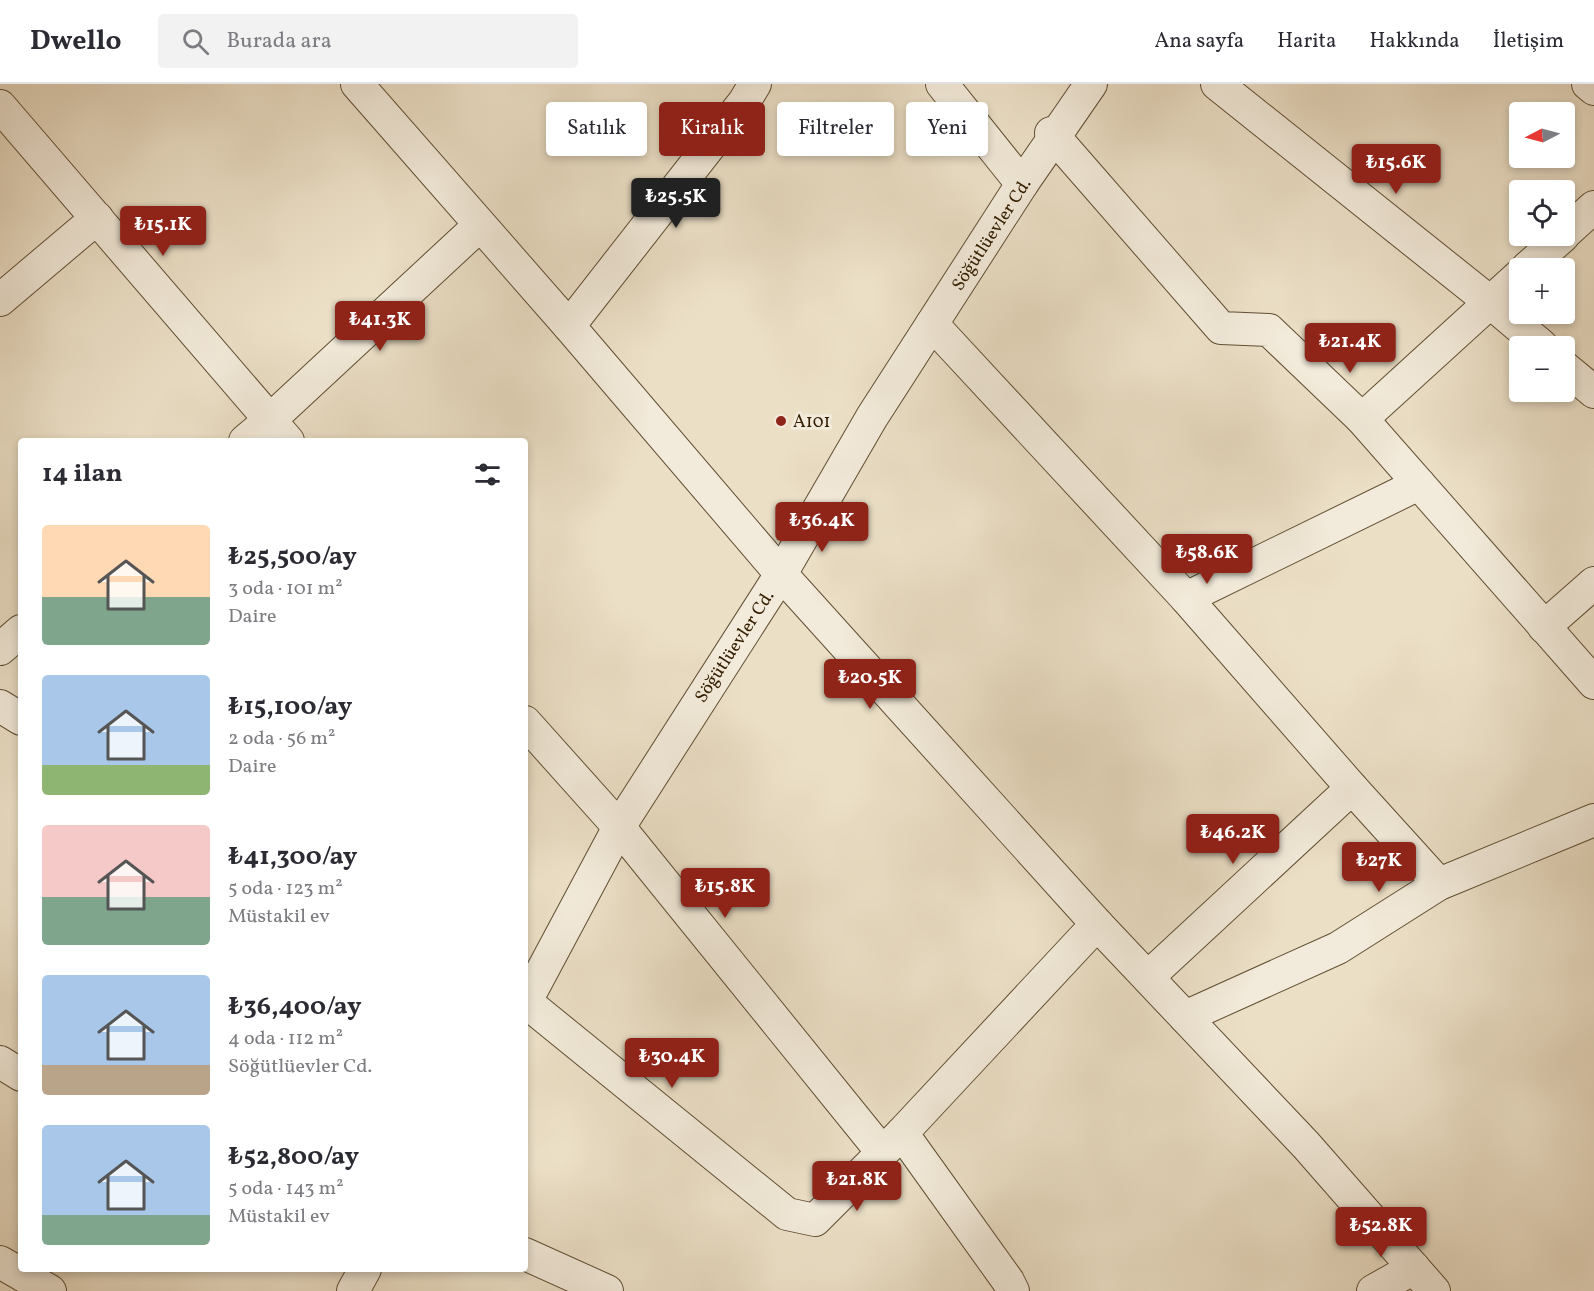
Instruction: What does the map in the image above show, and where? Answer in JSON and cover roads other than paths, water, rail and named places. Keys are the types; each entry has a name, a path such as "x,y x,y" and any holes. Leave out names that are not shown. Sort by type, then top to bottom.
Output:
{"street":[{"path":"357,84 569,326 781,574 1097,924 1306,1144 1434,1291"},
{"path":"942,84 1022,184"},
{"name":"Söğütlüevler Cd.","path":"528,999 619,827 781,574 872,417 1053,135 1091,84"},
{"path":"1216,84 1530,336"},
{"path":"1588,84 1594,88"},
{"path":"569,326 742,90"},
{"path":"0,106 279,430"},
{"path":"1053,135 1221,328 1269,330 1362,419 1594,683"},
{"path":"1575,225 1594,207"},
{"path":"0,300 97,218"},
{"path":"254,438 279,430 480,225"},
{"path":"1538,258 1552,246"},
{"path":"1362,419 1509,285"},
{"path":"932,324 1186,598 1439,884"},
{"path":"1575,376 1594,392"},
{"path":"1186,598 1419,484"},
{"path":"1544,627 1594,583"},
{"path":"0,649 18,634"},
{"path":"0,706 18,717"},
{"path":"528,725 892,1142 1008,1281 1013,1291"},
{"path":"1148,977 1352,788"},
{"path":"1185,1017 1338,948 1439,884 1594,820"},
{"path":"528,1005 787,1214 815,1220 892,1142 1097,924"},
{"path":"0,1062 18,1072"},
{"path":"528,1255 608,1291"},
{"path":"0,1262 36,1283"},
{"path":"1373,1291 1414,1268"},
{"path":"353,1291 363,1272"}],"place":[{"name":"A101","path":"781,421"}]}
